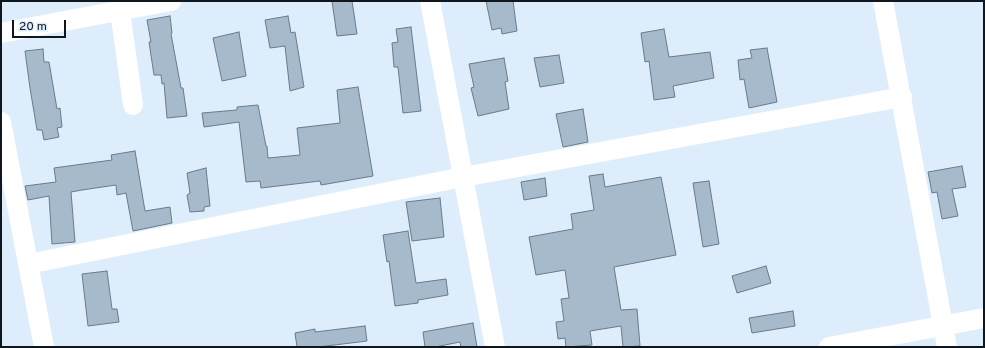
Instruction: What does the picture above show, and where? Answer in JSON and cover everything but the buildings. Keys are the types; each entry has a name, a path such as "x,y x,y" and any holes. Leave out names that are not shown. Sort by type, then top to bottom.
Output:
{"street":[{"path":"1,33 171,1"},
{"path":"430,1 495,347"},
{"path":"883,1 902,97 947,347"},
{"path":"120,11 133,105"},
{"path":"28,264 463,177 902,97"},
{"path":"1,122 44,347"},
{"path":"829,347 984,318"}]}
